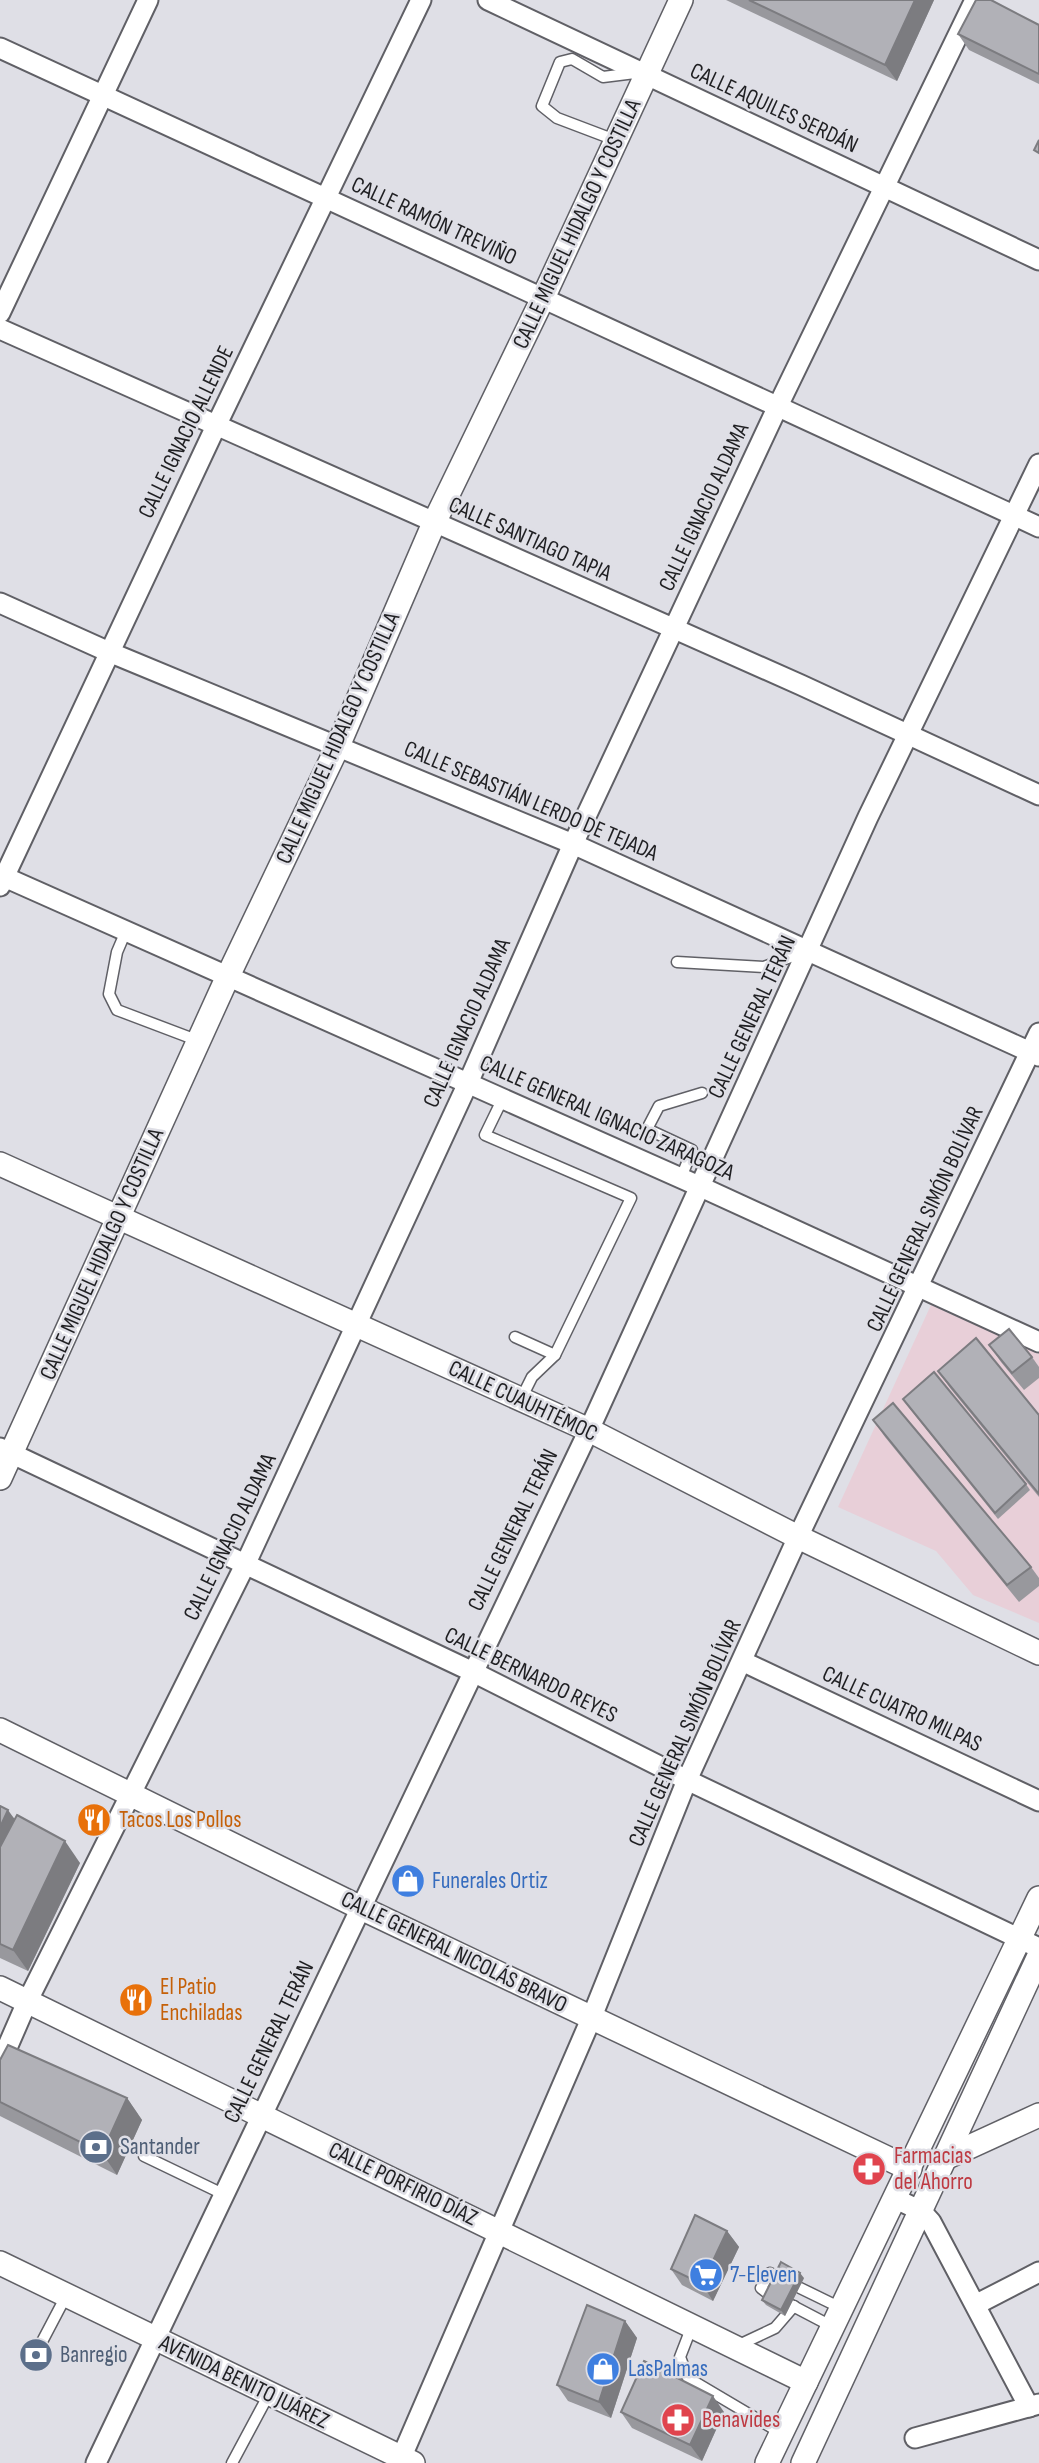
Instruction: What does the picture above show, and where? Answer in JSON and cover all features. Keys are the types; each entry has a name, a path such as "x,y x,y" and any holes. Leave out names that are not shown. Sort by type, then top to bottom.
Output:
{"street":[{"path":"0,313 148,0"},
{"name":"CALLE IGNACIO ALLENDE","path":"1,880 421,0"},
{"name":"CALLE AQUILES SERDÁN","path":"488,0 1039,260"},
{"name":"CALLE MIGUEL HIDALGO Y COSTILLA","path":"0,1478 6,1450 119,1218 228,976 338,746 434,523 543,298 681,0"},
{"name":"CALLE IGNACIO ALDAMA","path":"0,2064 27,2002 245,1565 468,1083 573,844 673,629 975,0"},
{"name":"CALLE RAMÓN TREVIÑO","path":"0,48 1039,527"},
{"name":"CALLE SANTIAGO TAPIA","path":"0,329 1039,795"},
{"name":"CALLE GENERAL TERÁN","path":"96,2463 471,1671 589,1430 907,734 1039,464"},
{"name":"CALLE SEBASTIÁN LERDO DE TEJADA","path":"0,603 109,652 573,844 1036,1047"},
{"name":"CALLE GENERAL IGNACIO ZARAGOZA","path":"1,880 126,931 701,1186 1039,1342"},
{"name":"CALLE GENERAL SIMÓN BOLÍVAR","path":"404,2461 591,2019 687,1780 744,1662 798,1537 1036,1047"},
{"name":"CALLE CUAUHTÉMOC","path":"0,1164 358,1323 589,1430 798,1537 1039,1653"},
{"name":"CALLE BERNARDO REYES","path":"6,1450 471,1671 687,1780 1030,1944"},
{"name":"CALLE CUATRO MILPAS","path":"744,1662 1039,1801"},
{"name":"CALLE GENERAL NICOLÁS BRAVO","path":"0,1730 591,2019 910,2169"},
{"path":"766,2463 894,2198 1030,1944 1039,1898"},
{"path":"803,2463 948,2157 1039,1956"},
{"name":"CALLE PORFIRIO DÍAZ","path":"0,1988 806,2382"},
{"path":"910,2169 948,2157 1039,2115"},
{"path":"894,2198 921,2211 931,2222 1034,2405 915,2438"},
{"name":"AVENIDA BENITO JUÁREZ","path":"0,2263 404,2461"},
{"path":"976,2304 1039,2272"}],"lane":[{"path":"615,141 557,118 542,106 560,62 572,59 603,77 628,73 646,75"},
{"path":"126,931 117,952 109,994 117,1010 199,1041"},
{"path":"677,962 764,967 810,949"},
{"path":"681,1178 692,1150 647,1129 659,1106 702,1093"},
{"path":"503,1098 485,1135 631,1198 555,1355 532,1377 521,1399"},
{"path":"516,1337 555,1355"},
{"path":"144,2156 223,2194"},
{"path":"771,2295 761,2288 770,2273 780,2277"},
{"path":"800,2288 837,2318"},
{"path":"35,2355 66,2296"},
{"path":"735,2347 775,2328 792,2305 837,2318"},
{"path":"692,2325 680,2357 688,2378 781,2433"},
{"path":"232,2463 269,2394"}],"shaded area":[{"path":"931,1305 1039,1354 1039,1623 973,1595 936,1551 838,1507"}],"building":[{"path":"749,0 915,0 885,65"},
{"path":"976,0 991,0 1039,25 1039,74 958,34"},
{"path":"1039,140 1039,153 1034,150"},
{"path":"1009,1329 1032,1357 1012,1373 989,1345"},
{"path":"976,1338 1039,1415 1039,1494 938,1371"},
{"path":"934,1372 1026,1484 995,1513 903,1399"},
{"path":"893,1403 1031,1567 1007,1585 873,1420"},
{"path":"0,1806 8,1810 0,1827"},
{"path":"17,1815 65,1841 13,1950 0,1944 0,1847"},
{"name":"Santander","path":"8,2045 127,2098 102,2153 0,2102 0,2060"},
{"path":"695,2215 727,2231 702,2284 671,2269"},
{"path":"781,2262 800,2273 781,2310 762,2300"},
{"path":"587,2305 625,2321 599,2402 557,2385"},
{"name":"Benavides","path":"644,2361 713,2396 690,2445 621,2412"}],"place":[{"name":"Tacos Los Pollos","path":"94,1820"},
{"name":"Funerales Ortiz","path":"408,1881"},
{"name":"El Patio Enchiladas","path":"136,2000"},
{"name":"Santander","path":"96,2147"},
{"name":"Farmacias del Ahorro","path":"869,2169"},
{"name":"7-Eleven","path":"706,2275"},
{"name":"Banregio","path":"36,2355"},
{"name":"LasPalmas","path":"603,2369"},
{"name":"Benavides","path":"678,2420"}]}
